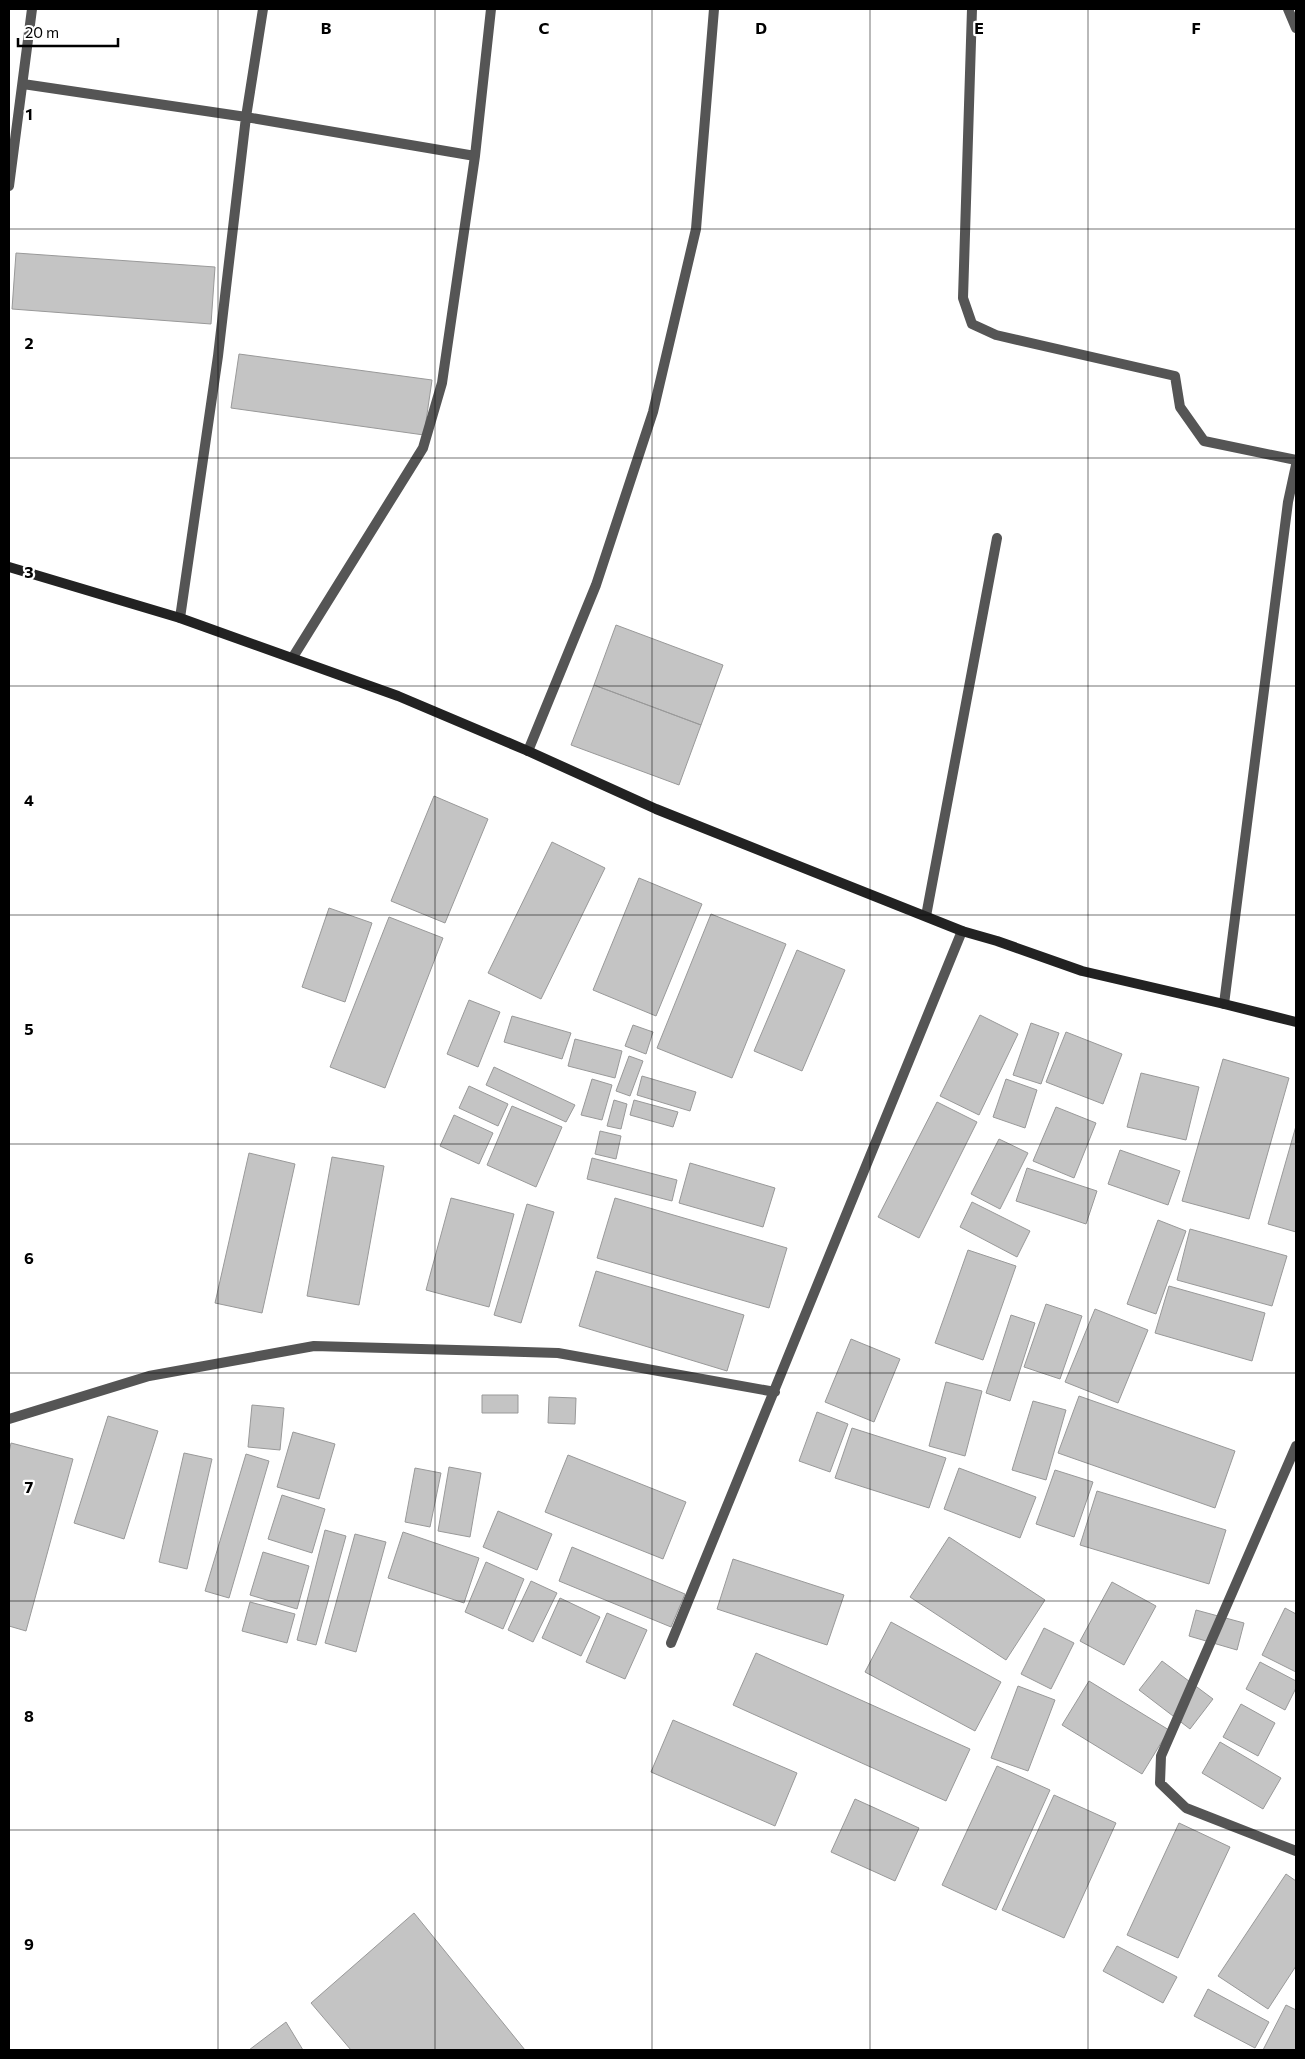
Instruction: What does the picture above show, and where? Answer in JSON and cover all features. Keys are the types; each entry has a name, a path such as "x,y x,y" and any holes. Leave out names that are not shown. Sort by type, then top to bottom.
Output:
{"main road":[{"path":"9,567 180,618 398,696 528,751 656,809 962,931 998,941 1082,971 1296,1022"}],"street":[{"path":"9,186 32,9"},
{"path":"180,618 218,356 246,117 263,9"},
{"path":"293,657 423,448 442,384 475,156 491,9"},
{"path":"528,751 596,585 653,412 696,229 714,9"},
{"path":"972,9 963,298 972,324 996,335 1175,376 1180,407 1204,441 1296,460"},
{"path":"1288,9 1296,28"},
{"path":"23,84 246,117 475,156"},
{"path":"1224,1004 1288,502 1296,465"},
{"path":"926,916 996,538"},
{"path":"671,1643 962,931"},
{"path":"9,1419 149,1376 314,1346 558,1353 775,1392"},
{"path":"1296,1446 1161,1756 1160,1783 1186,1808 1296,1851"}],"building":[{"path":"16,253 215,267 211,324 12,309"},
{"path":"239,354 432,380 424,435 231,408"},
{"path":"616,625 723,665 701,725 594,685"},
{"path":"594,685 701,725 679,785 571,745"},
{"path":"434,796 488,819 445,923 391,901"},
{"path":"552,842 605,868 541,999 488,973"},
{"path":"639,878 702,904 656,1016 593,990"},
{"path":"329,908 372,923 345,1002 302,987"},
{"path":"711,914 786,944 732,1078 657,1048"},
{"path":"389,917 443,938 385,1088 330,1067"},
{"path":"797,950 845,970 802,1071 754,1051"},
{"path":"469,1000 500,1012 478,1067 447,1054"},
{"path":"980,1015 1018,1034 979,1115 940,1096"},
{"path":"512,1016 571,1033 562,1059 504,1042"},
{"path":"1031,1023 1059,1033 1041,1084 1013,1075"},
{"path":"633,1025 653,1032 646,1054 625,1046"},
{"path":"1066,1032 1122,1054 1103,1104 1046,1082"},
{"path":"575,1039 622,1051 615,1078 568,1066"},
{"path":"629,1056 643,1061 630,1096 616,1091"},
{"path":"1223,1059 1289,1078 1249,1219 1182,1201"},
{"path":"494,1067 575,1105 566,1122 486,1085"},
{"path":"1141,1073 1199,1087 1186,1140 1127,1127"},
{"path":"642,1076 696,1092 690,1111 637,1095"},
{"path":"592,1079 612,1085 602,1120 581,1115"},
{"path":"1006,1079 1037,1090 1025,1128 993,1117"},
{"path":"469,1086 508,1104 498,1126 459,1108"},
{"path":"614,1100 627,1104 621,1129 607,1126"},
{"path":"634,1100 678,1112 673,1127 630,1115"},
{"path":"937,1102 977,1122 919,1238 878,1217"},
{"path":"512,1106 562,1127 536,1187 487,1165"},
{"path":"1056,1107 1096,1123 1074,1178 1033,1161"},
{"path":"454,1115 493,1133 479,1164 440,1146"},
{"path":"1296,1126 1296,1232 1268,1224"},
{"path":"600,1131 621,1136 616,1159 595,1154"},
{"path":"999,1139 1028,1153 1000,1209 971,1194"},
{"path":"1120,1150 1180,1171 1168,1205 1108,1184"},
{"path":"249,1153 295,1164 262,1313 215,1303"},
{"path":"332,1157 384,1166 359,1305 307,1296"},
{"path":"592,1158 677,1180 672,1201 587,1179"},
{"path":"690,1163 775,1188 763,1227 679,1203"},
{"path":"1027,1168 1097,1191 1086,1224 1016,1201"},
{"path":"451,1198 514,1214 489,1307 426,1290"},
{"path":"615,1198 787,1248 769,1308 597,1258"},
{"path":"972,1202 1030,1231 1017,1257 960,1227"},
{"path":"527,1204 554,1212 521,1323 494,1315"},
{"path":"1158,1220 1186,1231 1156,1314 1127,1304"},
{"path":"1190,1229 1287,1256 1272,1306 1177,1280"},
{"path":"968,1250 1016,1266 983,1360 935,1343"},
{"path":"596,1271 744,1315 727,1371 579,1326"},
{"path":"1169,1286 1265,1313 1252,1361 1155,1333"},
{"path":"1046,1304 1082,1316 1060,1379 1024,1367"},
{"path":"1095,1309 1148,1330 1118,1403 1065,1382"},
{"path":"1011,1315 1035,1323 1010,1401 986,1393"},
{"path":"851,1339 900,1359 874,1422 825,1402"},
{"path":"946,1382 982,1391 965,1456 929,1446"},
{"path":"482,1395 518,1395 518,1413 482,1413"},
{"path":"1079,1396 1235,1451 1215,1508 1058,1453"},
{"path":"549,1397 576,1398 575,1424 548,1423"},
{"path":"1033,1401 1066,1410 1046,1480 1012,1470"},
{"path":"252,1405 284,1408 280,1450 248,1447"},
{"path":"817,1412 848,1424 830,1472 799,1461"},
{"path":"108,1416 158,1431 124,1539 74,1523"},
{"path":"852,1428 946,1458 929,1508 835,1478"},
{"path":"293,1432 335,1444 319,1499 277,1487"},
{"path":"11,1443 73,1459 26,1631 9,1626 9,1452"},
{"path":"184,1453 212,1459 187,1569 159,1562"},
{"path":"246,1454 269,1461 229,1598 205,1591"},
{"path":"568,1455 686,1502 663,1559 545,1512"},
{"path":"449,1467 481,1473 470,1537 438,1531"},
{"path":"415,1468 441,1473 430,1527 405,1522"},
{"path":"959,1468 1036,1497 1020,1538 944,1509"},
{"path":"1055,1470 1093,1482 1074,1537 1036,1524"},
{"path":"1097,1491 1226,1530 1209,1584 1080,1545"},
{"path":"282,1495 325,1509 312,1553 268,1539"},
{"path":"498,1511 552,1534 537,1570 483,1547"},
{"path":"325,1530 346,1536 316,1645 297,1640"},
{"path":"403,1532 479,1558 464,1603 388,1578"},
{"path":"355,1534 386,1542 356,1652 325,1643"},
{"path":"949,1537 1045,1600 1006,1660 910,1597"},
{"path":"572,1547 685,1594 671,1627 559,1581"},
{"path":"263,1552 309,1566 297,1609 250,1595"},
{"path":"733,1559 844,1595 827,1645 717,1609"},
{"path":"486,1562 524,1579 503,1629 465,1612"},
{"path":"531,1581 557,1593 533,1642 508,1630"},
{"path":"1112,1582 1156,1606 1124,1665 1080,1641"},
{"path":"560,1598 600,1617 581,1656 542,1638"},
{"path":"250,1602 295,1614 287,1643 242,1631"},
{"path":"1285,1608 1296,1614 1296,1672 1262,1655"},
{"path":"1196,1610 1244,1623 1237,1650 1189,1636"},
{"path":"607,1613 647,1630 625,1679 586,1662"},
{"path":"891,1622 1001,1682 975,1731 865,1672"},
{"path":"1044,1628 1074,1643 1051,1689 1021,1674"},
{"path":"756,1653 970,1749 946,1801 733,1705"},
{"path":"1162,1661 1213,1699 1190,1729 1139,1690"},
{"path":"1260,1662 1296,1681 1296,1688 1285,1710 1246,1689"},
{"path":"1089,1681 1169,1730 1142,1774 1062,1725"},
{"path":"1018,1686 1055,1700 1028,1771 991,1758"},
{"path":"1241,1704 1275,1723 1258,1756 1223,1737"},
{"path":"673,1720 797,1773 775,1826 651,1772"},
{"path":"1220,1742 1281,1778 1263,1809 1202,1773"},
{"path":"997,1766 1050,1790 996,1910 942,1885"},
{"path":"1054,1795 1116,1823 1064,1938 1002,1910"},
{"path":"855,1799 919,1828 895,1881 831,1852"},
{"path":"1179,1823 1230,1847 1178,1958 1127,1935"},
{"path":"1286,1874 1296,1881 1296,1966 1268,2009 1218,1976"},
{"path":"414,1913 525,2050 351,2050 311,2003"},
{"path":"1117,1946 1177,1977 1163,2003 1103,1971"},
{"path":"1208,1989 1269,2022 1255,2048 1194,2016"},
{"path":"1286,2005 1296,2010 1296,2050 1263,2050"},
{"path":"286,2022 303,2050 249,2050"}]}
